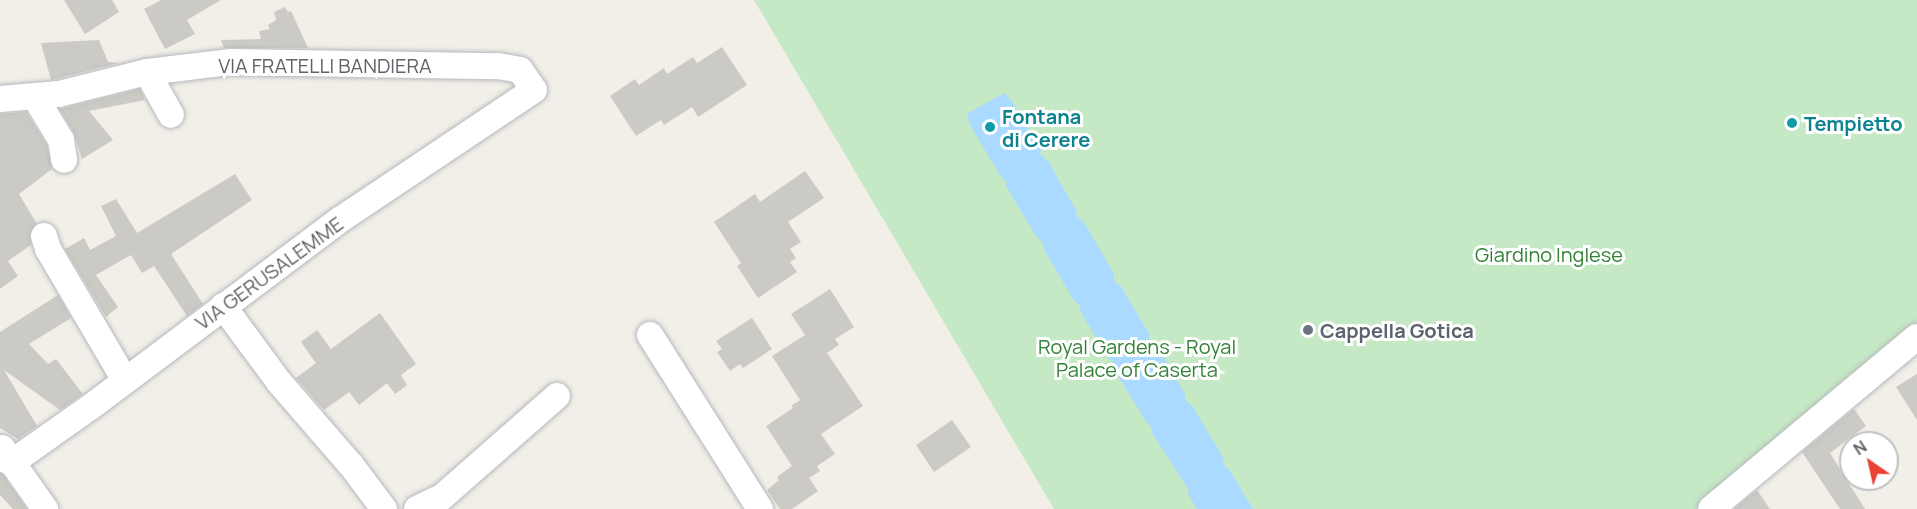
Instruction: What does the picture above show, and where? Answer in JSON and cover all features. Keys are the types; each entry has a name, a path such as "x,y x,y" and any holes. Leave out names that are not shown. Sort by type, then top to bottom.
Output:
{"street":[{"name":"VIA FRATELLI BANDIERA","path":"0,99 59,94 147,72 231,62 498,66 519,70 534,90"},
{"path":"147,72 171,115"},
{"name":"VIA GERUSALEMME","path":"3,453 21,456 96,403 360,206 534,90"},
{"path":"35,97 61,140 64,160"},
{"path":"44,236 48,249 125,380"},
{"path":"224,306 279,382 351,465 384,509"},
{"path":"650,334 760,509"},
{"path":"1711,509 1917,337"},
{"path":"417,509 442,497 557,396"},
{"path":"3,453 45,509"}],"green space":[{"name":"Giardino Inglese","path":"754,0 1917,0 1917,332 1702,509 1054,509"}],"water":[{"path":"1004,93 1012,101 1041,150 1040,154 1048,161 1077,212 1076,215 1085,224 1114,274 1113,278 1120,285 1150,335 1149,339 1157,346 1186,396 1185,400 1193,407 1223,457 1225,468 1229,469 1253,509 1197,509 1188,494 1189,490 1151,432 1152,428 1115,371 1112,360 1109,359 1079,309 1081,307 1073,299 1043,248 1044,244 1036,236 1006,186 1007,182 1000,175 970,125 967,114"}],"building":[{"path":"64,0 112,0 119,12 85,34"},
{"path":"161,0 221,0 187,20 195,34 165,49 144,9"},
{"path":"285,7 288,12 291,11 308,48 224,48 221,40 261,39 259,31 270,29 268,25 276,20 274,12"},
{"path":"99,40 108,62 119,63 51,80 41,43"},
{"path":"722,47 747,85 698,117 692,107 664,125 661,120 636,136 610,96 635,79 639,85 664,68 667,74 693,57 697,63"},
{"path":"140,89 145,100 89,111 113,140 82,159 74,133 60,109"},
{"path":"26,112 47,145 52,169 19,194 37,224 30,232 31,245 8,261 18,276 0,289 0,114"},
{"path":"805,171 824,198 788,222 801,242 790,249 796,258 790,262 797,272 758,298 737,266 741,263 714,222 755,194 760,202"},
{"path":"235,174 252,200 171,254 203,304 187,316 154,266 142,273 131,255 96,275 118,307 106,317 65,249 84,238 90,250 116,236 101,206 116,199 137,233"},
{"path":"830,289 854,327 835,339 839,345 827,353 863,406 821,434 835,454 817,466 820,471 809,478 818,491 792,509 780,509 767,490 779,480 777,477 792,466 766,426 793,408 791,406 800,400 772,356 805,335 791,314"},
{"path":"58,295 71,318 29,344 48,364 56,359 83,394 60,410 4,370 37,426 18,439 0,428 0,332"},
{"path":"380,313 416,364 401,375 407,385 395,394 387,383 359,405 349,392 324,410 296,378 316,363 301,342 317,330 331,349"},
{"path":"752,318 772,349 743,368 740,364 730,371 717,352 722,349 716,341"},
{"path":"1917,374 1917,420 1896,387"},
{"path":"1854,409 1866,426 1859,431 1839,431 1839,446 1830,453 1839,467 1839,491 1854,491 1865,509 1840,509 1802,452"},
{"path":"952,420 971,447 934,472 916,445"},
{"path":"0,473 27,509 13,509 0,495"},
{"path":"1757,490 1770,509 1734,509"}],"place":[{"name":"Tempietto","path":"1792,123"},
{"name":"Fontana di Cerere","path":"990,127"},
{"name":"Cappella Gotica","path":"1308,330"}],"park label":[{"name":"Royal Gardens - Royal Palace of Caserta","path":"1137,358"}]}
